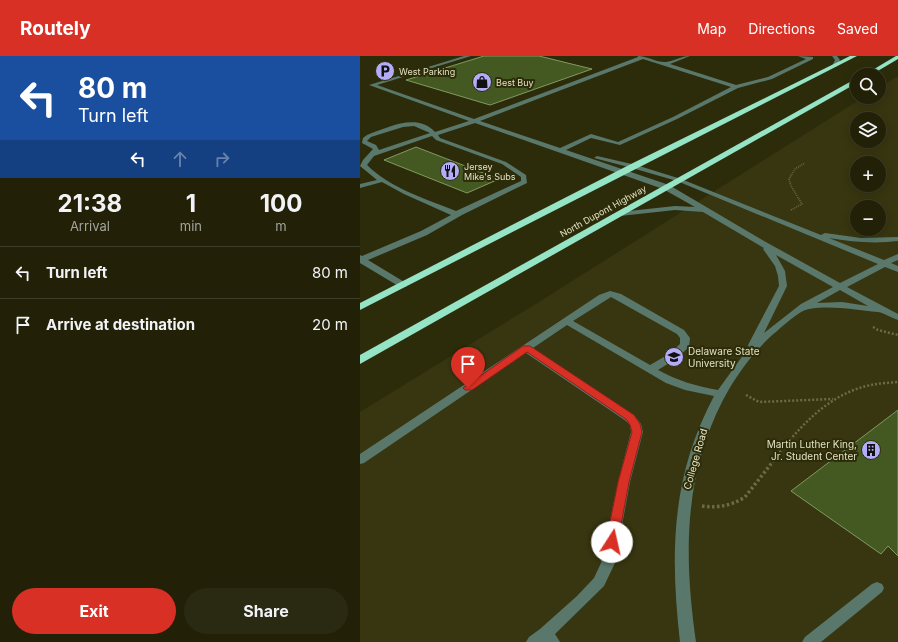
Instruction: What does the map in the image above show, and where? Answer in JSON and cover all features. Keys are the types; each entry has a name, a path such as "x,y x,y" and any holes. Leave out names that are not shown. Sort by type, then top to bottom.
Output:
{"highway":[{"path":"360,306 854,56"},
{"path":"880,68 898,58"},
{"name":"North Dupont Highway","path":"360,360 850,84"}],"street":[{"path":"469,56 372,84 666,188 761,243 884,311 898,317"},
{"path":"665,64 688,56"},
{"path":"561,150 591,136 618,144 675,118 736,86 770,78 811,58 800,56"},
{"path":"834,56 838,60 834,66"},
{"path":"372,154 473,121 642,57 736,86"},
{"path":"360,259 424,233 456,214 525,182 524,176 504,163 438,139 430,130 415,124 402,125 365,139 364,142 374,146 376,149 363,165 368,172 400,189 456,214"},
{"path":"561,150 634,166 679,180 898,269"},
{"path":"360,186 383,180"},
{"path":"620,214 675,208 695,209 707,212"},
{"path":"800,230 849,240 867,242 898,240"},
{"path":"750,351 783,286 784,278 774,256 761,243"},
{"name":"College Road","path":"688,642 682,595 680,548 684,500 692,463 703,429 720,394 750,351 792,315 805,306 898,256"},
{"path":"360,259 403,284"},
{"path":"360,460 602,297 610,294 618,296 681,332 685,338 685,345 673,356 650,370"},
{"path":"805,306 842,305 884,311"},
{"path":"567,321 670,381 689,388 720,394"},
{"path":"526,348 630,418 635,424 637,432 624,482 608,563 598,582 544,639"},
{"path":"810,642 877,588"}],"path":[{"path":"789,211 802,204 791,186 789,179 795,168 805,163"},
{"path":"872,327 898,335"},
{"path":"701,506 726,506 735,504 745,498 801,426 833,399 862,386 874,383 898,382"},
{"path":"746,395 758,402 833,399"}],"shaded area":[{"name":"Delaware State University","path":"898,76 898,642 360,642 360,412 539,302 853,104 886,104 886,84"}],"building":[{"path":"484,56 539,56 592,69 490,105 406,80"},
{"path":"416,147 499,179 467,193 384,160"},
{"name":"Martin Luther King, Jr. Student Center","path":"898,410 898,556 888,546 881,554 791,491"}],"place":[{"name":"West Parking","path":"385,71"},
{"name":"Best Buy","path":"482,82"},
{"name":"Jersey Mike's Subs","path":"450,171"},
{"name":"Delaware State University","path":"674,357"},
{"name":"Martin Luther King, Jr. Student Center","path":"871,450"}],"route":[{"path":"468,388 526,348 630,418 635,424 637,432 624,482 612,542"}]}
